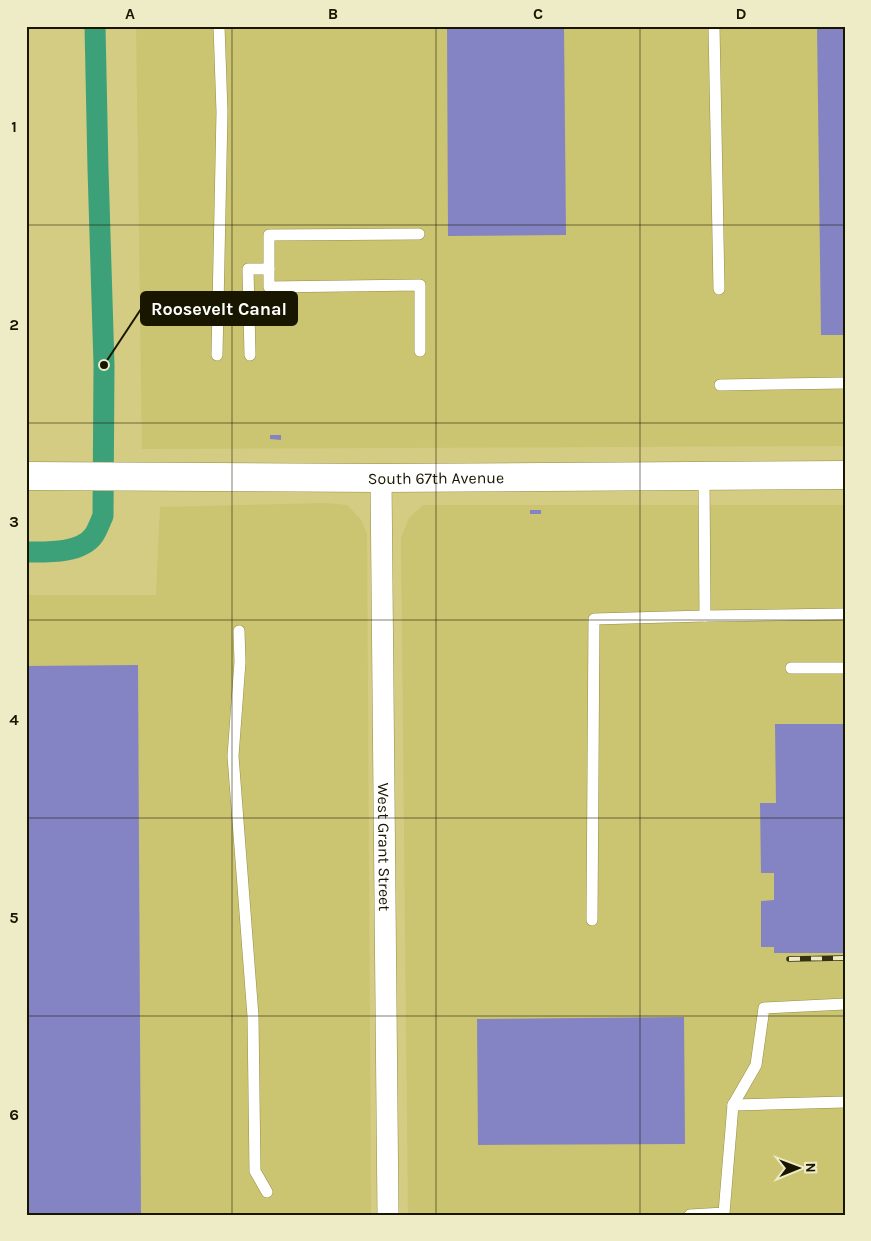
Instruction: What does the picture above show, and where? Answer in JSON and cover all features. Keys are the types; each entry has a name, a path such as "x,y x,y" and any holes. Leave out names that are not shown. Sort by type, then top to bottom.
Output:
{"main road":[{"name":"South 67th Avenue","path":"26,476 381,478 845,475"}],"street":[{"name":"West Grant Street","path":"381,478 388,1215"}],"lane":[{"path":"217,355 222,112 220,26"},
{"path":"714,26 719,289"},
{"path":"419,234 269,236 269,287 420,285 420,351"},
{"path":"250,355 248,269 269,269"},
{"path":"720,385 845,383"},
{"path":"704,476 706,616"},
{"path":"592,920 594,619 845,614"},
{"path":"239,631 240,662 233,756 253,1016 254,1171 267,1192"},
{"path":"791,668 845,668"},
{"path":"690,1215 724,1213 732,1105 756,1065 764,1008 845,1004"},
{"path":"732,1105 845,1102"}],"shaded area":[{"path":"136,26 845,26 845,446 142,449"},
{"path":"326,503 347,505 361,520 367,534 371,1215 26,1215 26,595 156,595 160,507"},
{"path":"423,505 845,505 845,1215 408,1215 401,538 409,518"}],"building":[{"path":"447,26 564,26 566,235 448,236"},
{"path":"817,26 845,26 845,335 821,335"},
{"path":"270,435 281,435 281,440 270,439"},
{"path":"530,510 541,510 541,514 530,514"},
{"path":"138,665 141,1215 26,1215 26,666"},
{"path":"775,724 845,724 845,953 774,953 774,947 761,947 761,901 774,900 774,873 761,873 760,803 776,803"},
{"path":"684,1017 685,1144 478,1145 477,1019"}],"waterway":[{"path":"26,552 63,551 81,546 94,535 103,516 104,365 95,26"}],"railway":[{"path":"789,959 845,958"}],"place":[{"name":"Roosevelt Canal","path":"104,365"}]}
